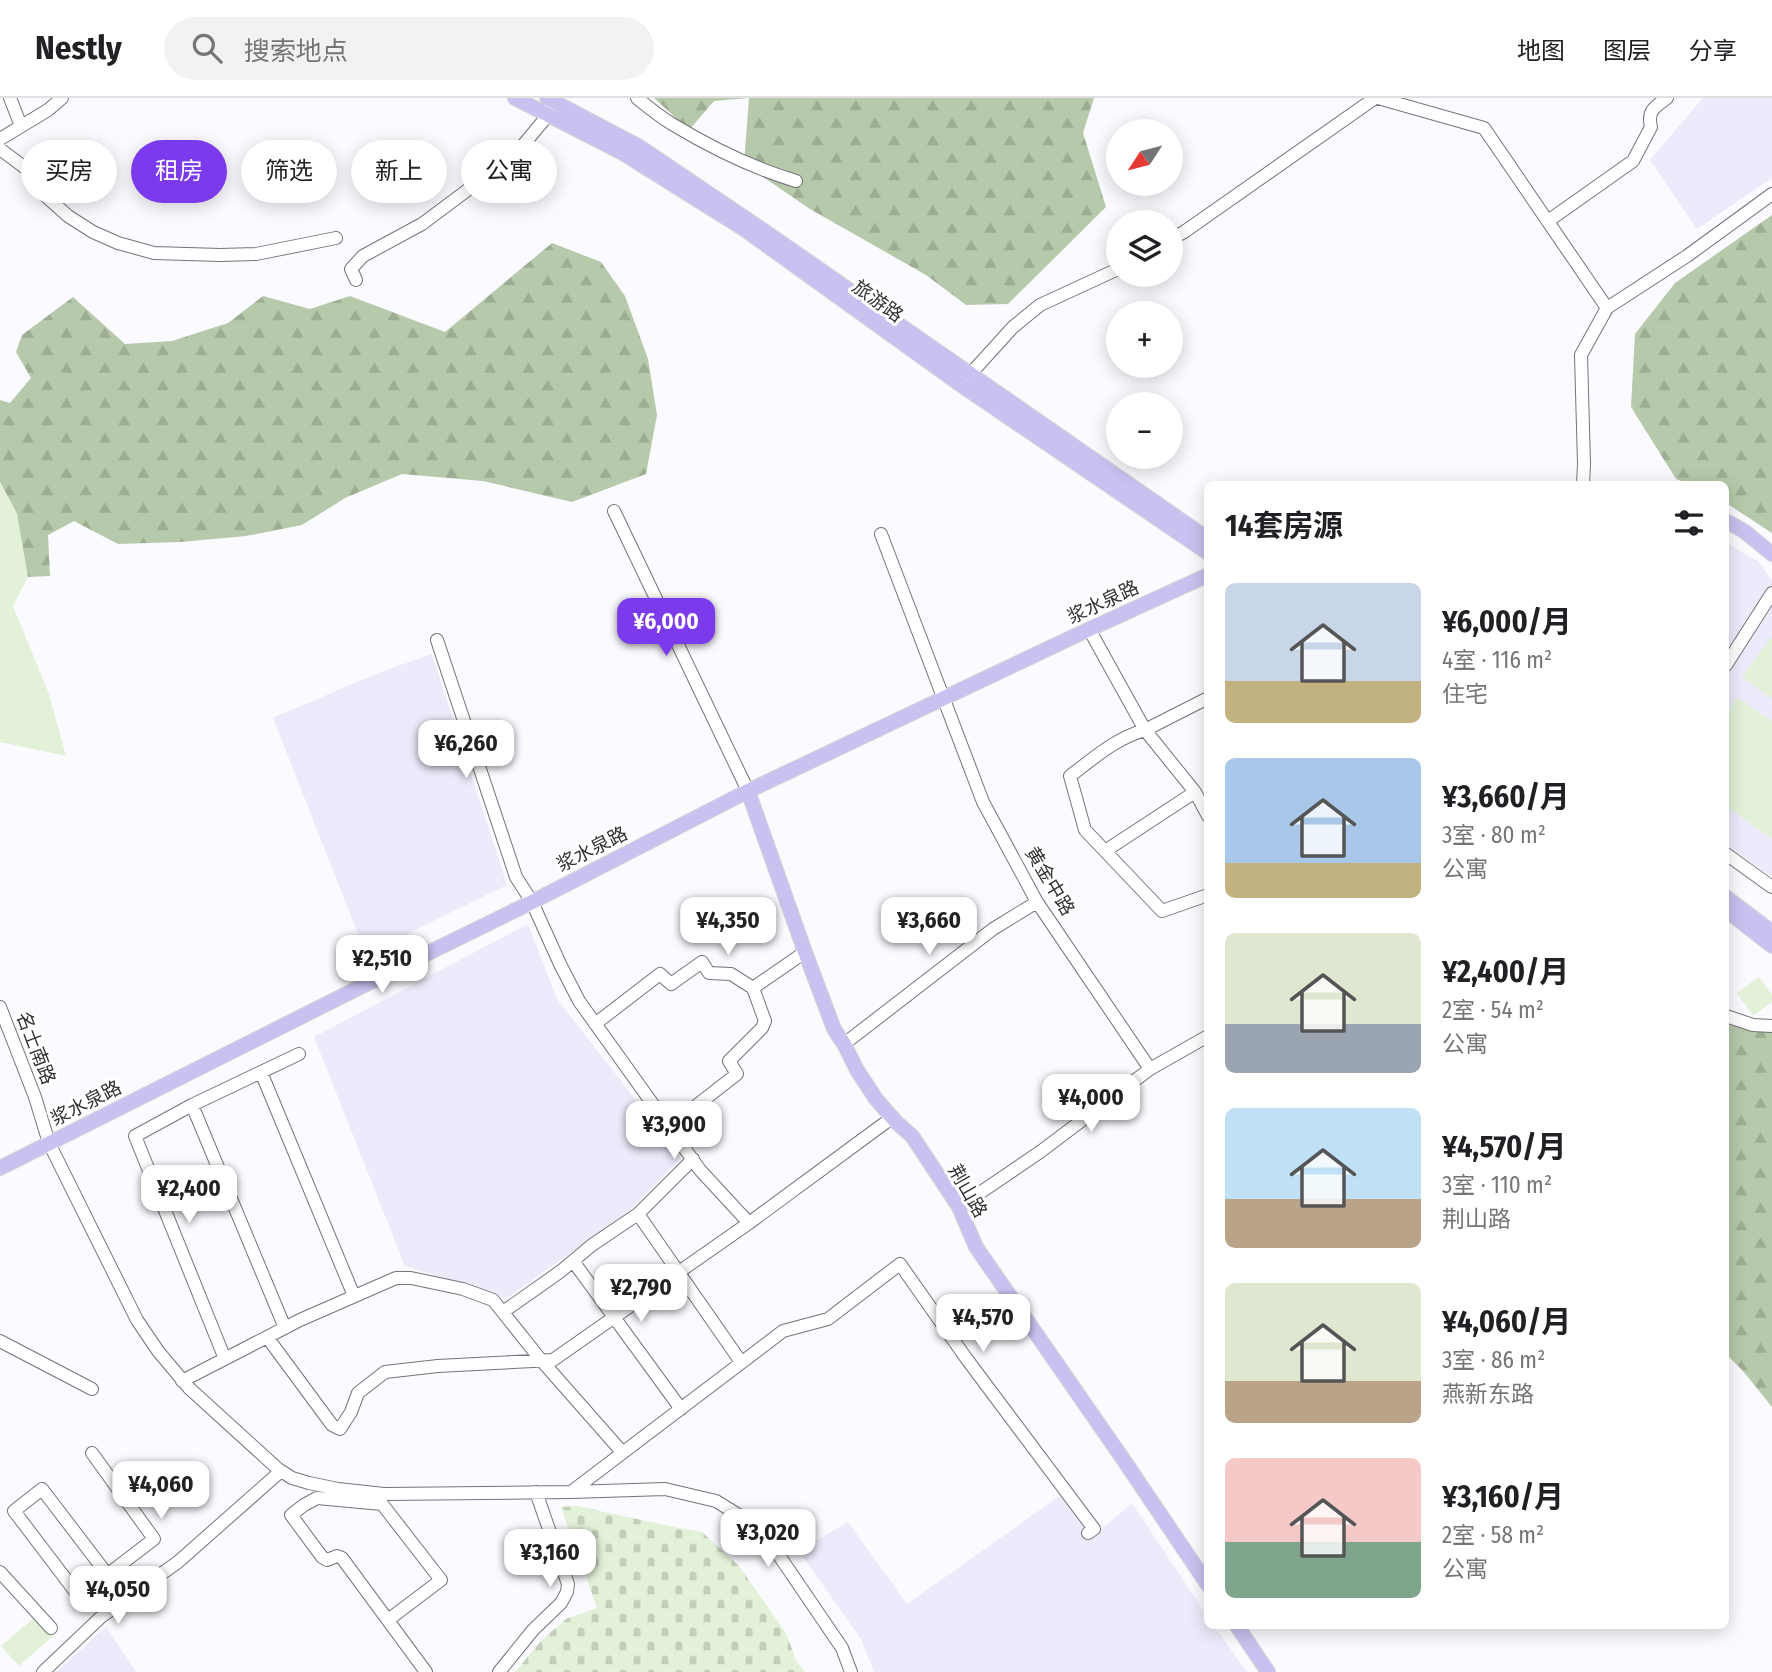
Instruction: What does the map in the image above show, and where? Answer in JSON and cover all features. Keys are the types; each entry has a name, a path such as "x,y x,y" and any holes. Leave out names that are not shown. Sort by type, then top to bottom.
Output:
{"main road":[{"name":"旅游路","path":"516,98 551,103 640,147 770,235 1204,550"},
{"name":"旅游路","path":"965,379 1204,536"},
{"path":"1729,523 1772,554"},
{"name":"浆水泉路","path":"0,1168 748,791 1204,577"},
{"name":"荆山路","path":"748,791 834,1029 857,1070 876,1099 912,1136 959,1207 976,1247 1204,1579"},
{"path":"1729,899 1772,932"},
{"path":"1729,912 1772,946"},
{"path":"1239,1629 1268,1672"}],"street":[{"path":"10,98 21,127"},
{"path":"0,139 48,110 62,98"},
{"path":"636,98 670,123 709,144 769,172 796,181"},
{"path":"1183,231 1376,98 1484,128 1607,307"},
{"path":"1548,222 1633,161 1651,127 1648,118 1653,108 1667,98"},
{"path":"356,280 351,269 362,256 422,224 519,150 551,103"},
{"path":"0,149 44,182 40,191 68,216 93,232 142,250 181,254 256,254 336,238"},
{"path":"1583,481 1581,355 1607,307 1687,256 1772,194"},
{"path":"965,379 1013,327 1040,305 1106,275"},
{"path":"614,511 748,791"},
{"name":"黄金中路","path":"881,534 983,802 1037,902 1150,1069"},
{"path":"1729,660 1772,593"},
{"path":"1089,629 1145,730 1195,792 1204,809"},
{"path":"437,640 516,877 532,902 579,1001 701,1170 749,1223"},
{"path":"1204,700 1145,730 1129,734 1070,776 1084,830 1162,911 1204,896"},
{"path":"1105,851 1195,792"},
{"path":"1729,856 1772,887"},
{"path":"844,1044 993,929 1037,902"},
{"path":"753,988 805,951"},
{"path":"595,1024 660,974 671,984 702,962 709,973 731,974 753,988 765,1021 762,1028 729,1061 737,1074 670,1127"},
{"name":"名士南路","path":"0,1007 35,1097 49,1143 137,1320 158,1351 189,1388 281,1471"},
{"path":"1729,1017 1754,1025 1772,1026"},
{"path":"959,1207 1040,1152 1150,1069 1204,1039"},
{"path":"225,1359 135,1136 192,1105 299,1054"},
{"path":"261,1072 354,1296"},
{"path":"192,1105 285,1328"},
{"path":"267,1337 332,1425 340,1429 351,1412 358,1393 385,1372 438,1366 553,1360 749,1223 893,1117"},
{"path":"503,1312 638,1214 693,1159"},
{"path":"638,1214 741,1362"},
{"path":"573,1261 681,1409"},
{"path":"571,1492 783,1332 828,1319 900,1264 965,1358 1094,1529 1088,1533"},
{"path":"183,1381 354,1296 396,1278 411,1278 463,1289 493,1300 541,1360 622,1452"},
{"path":"0,1340 92,1389"},
{"path":"92,1453 154,1539 110,1578 84,1603 14,1511 43,1489 110,1578 126,1599"},
{"path":"43,1672 102,1616 178,1562 281,1471 292,1478 309,1483 384,1494 665,1489 716,1501 750,1522 778,1554 842,1648 851,1672"},
{"path":"499,1672 533,1630 561,1603 567,1592 568,1584 536,1492"},
{"path":"388,1620 441,1580 382,1504 317,1498 291,1515 322,1557 327,1560 337,1556 342,1558 426,1672"},
{"path":"0,1572 51,1628"}],"shaded area":[{"path":"1703,98 1772,98 1772,178 1697,229 1650,160"},
{"path":"1729,545 1758,561 1772,581 1772,877 1729,846"},
{"path":"432,654 507,885 366,954 273,718 378,673"},
{"path":"528,924 557,999 681,1158 632,1209 507,1298 405,1266 314,1037"},
{"path":"1061,1495 1092,1537 1132,1503 1204,1611 1204,1629 1216,1629 1247,1672 874,1672 861,1639 799,1551 848,1522 907,1604"},
{"path":"106,1627 136,1672 56,1672"}],"green space":[{"path":"654,98 749,98 714,101 689,130"},
{"path":"749,98 1094,98 1083,133 1106,207 1008,304 966,305 926,275 810,209 744,164"},
{"path":"1772,215 1772,533 1729,505 1729,481 1676,479 1631,407 1635,334 1675,283"},
{"path":"552,243 601,262 625,296 648,359 657,415 646,474 572,502 483,481 402,474 345,498 302,525 246,536 180,542 118,544 74,521 48,535 50,576 28,577 21,569 17,514 0,482 0,400 10,403 31,378 16,352 22,335 73,297 125,344 172,341 228,323 263,296 310,309 350,296 445,332"},
{"path":"0,482 17,514 28,577 13,606 49,694 66,756 0,742"},
{"path":"1772,636 1772,699 1742,677"},
{"path":"1737,697 1772,721 1772,839 1729,808 1729,709"},
{"path":"1759,977 1772,995 1772,1002 1753,1016 1737,993"},
{"path":"1729,1017 1772,1026 1772,1407 1729,1357"},
{"path":"577,1506 702,1532 739,1566 786,1633 796,1660 805,1672 515,1672 542,1640 566,1619 597,1608 561,1507"},
{"path":"36,1616 53,1636 19,1666 1,1646"}]}
